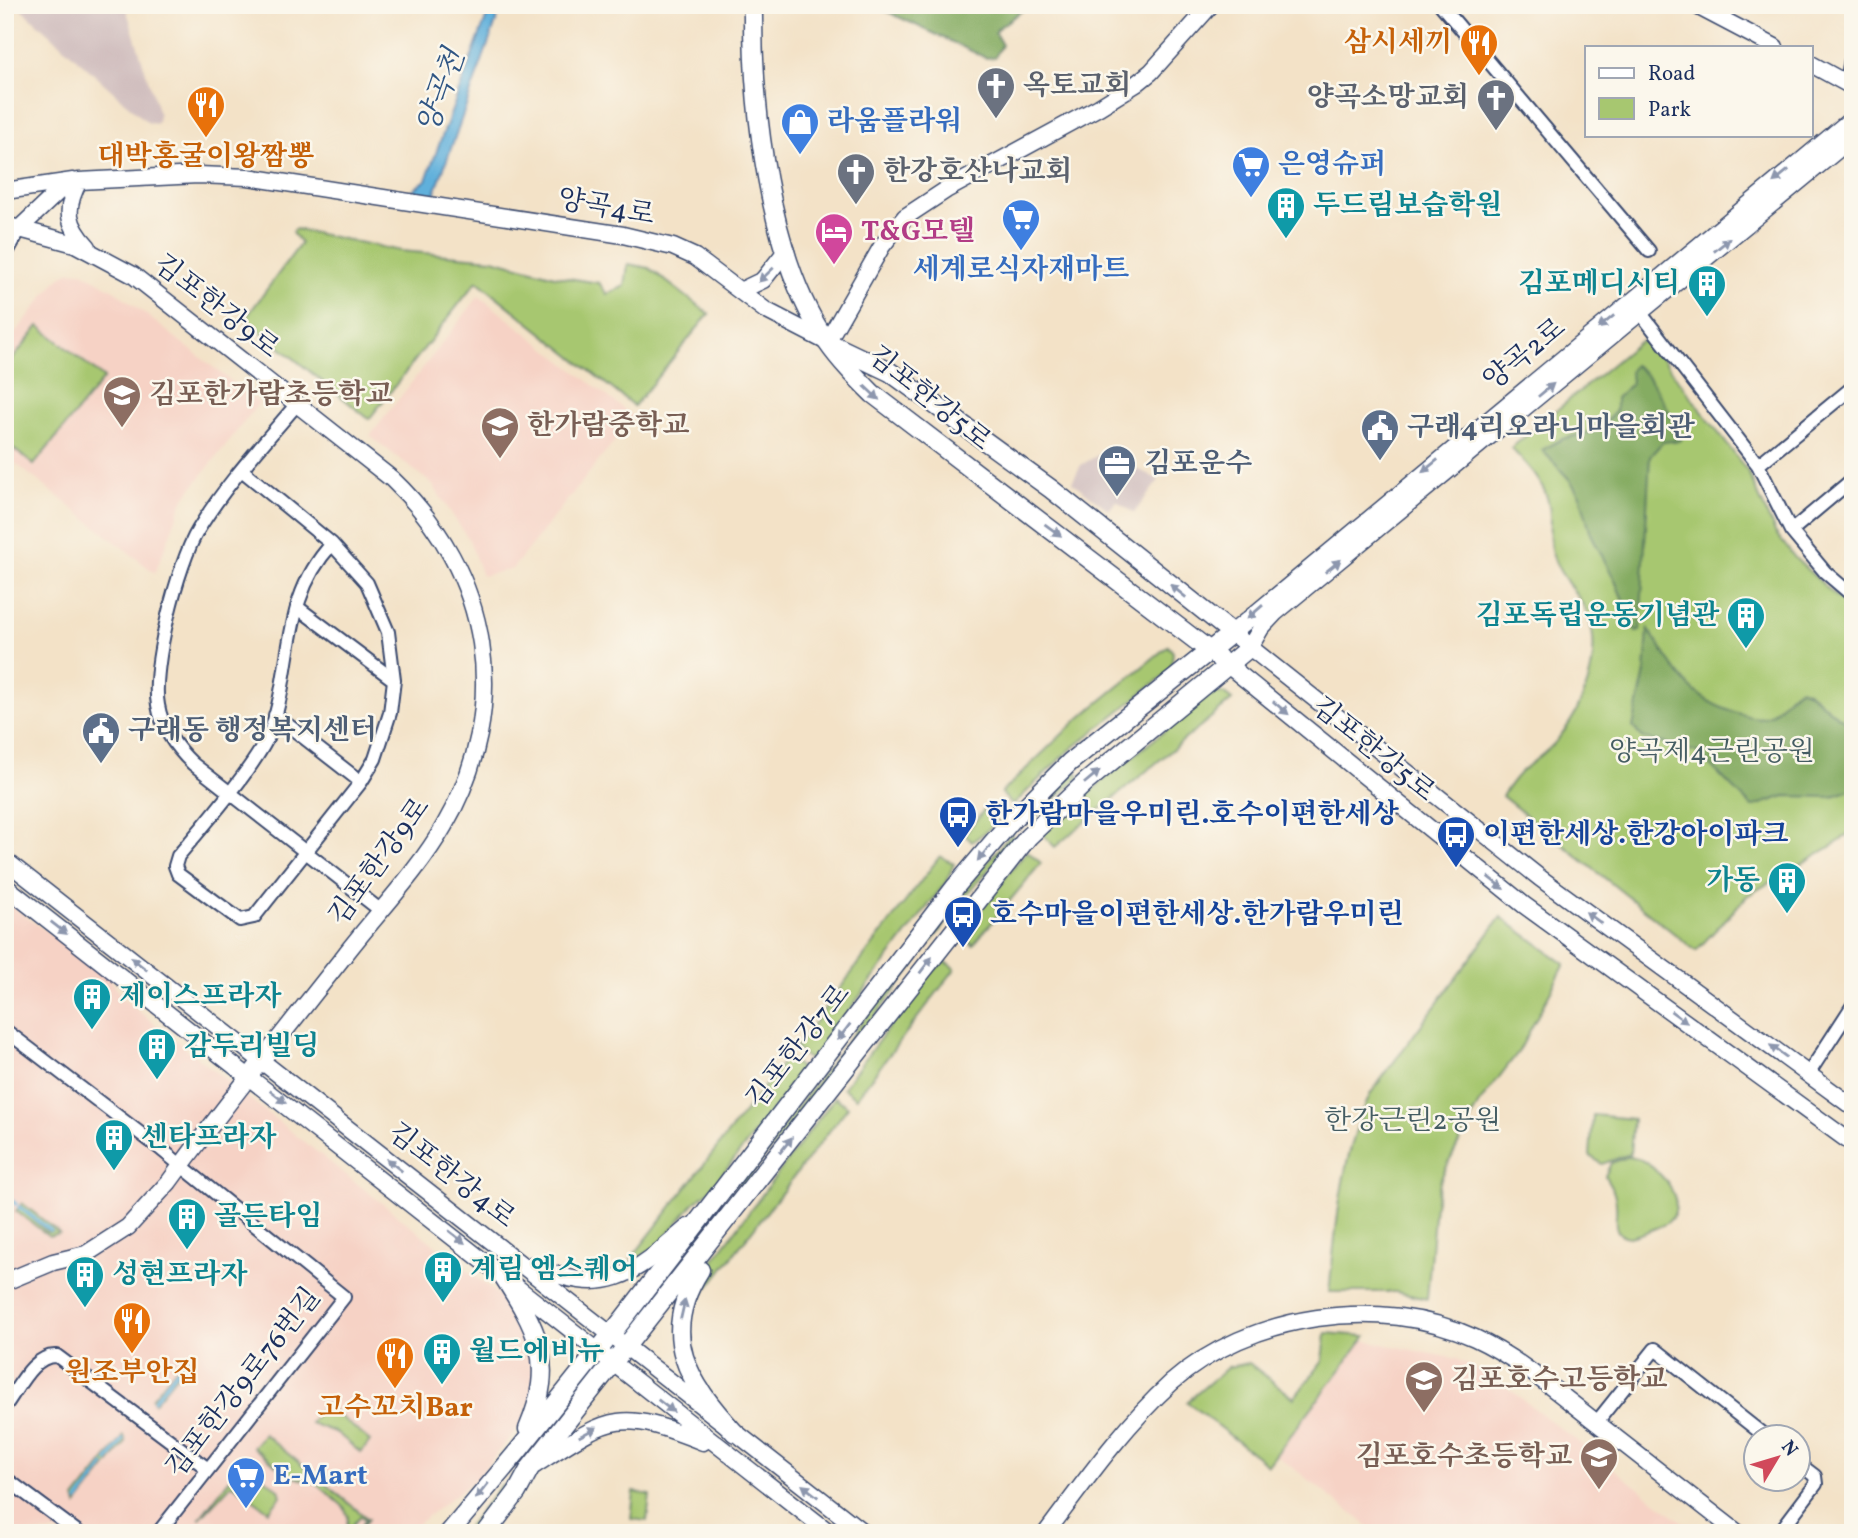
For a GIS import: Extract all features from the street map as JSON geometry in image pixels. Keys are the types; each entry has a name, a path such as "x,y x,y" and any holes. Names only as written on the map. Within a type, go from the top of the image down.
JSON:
{"main road":[{"path":"753,5 753,59 760,128 786,251 795,282 827,342"},
{"name":"김포한강5로","path":"827,342 873,394 1228,665"},
{"name":"김포한강5로","path":"827,342 890,372 1051,489 1232,633"},
{"path":"1177,624 1188,653 1179,675"},
{"name":"김포한강7로","path":"449,1533 610,1335 956,886 1011,821 1070,762 1232,633"},
{"name":"김포한강7로","path":"486,1533 517,1492 530,1468 1028,837 1086,782 1250,647"},
{"path":"735,1433 696,1387 689,1374 679,1336 688,1288 744,1198"},
{"path":"500,1271 535,1327 542,1355 543,1382 538,1407 518,1451"}],"street":[{"path":"827,342 882,246 905,217 946,190 1099,107 1136,83 1151,72 1211,5"},
{"path":"1441,5 1649,251"},
{"path":"1695,5 1773,46"},
{"path":"1812,65 1850,85 1853,47"},
{"name":"양곡2로","path":"1250,647 1261,628 1275,613 1853,118"},
{"name":"양곡2로","path":"1232,633 1636,306 1853,137"},
{"name":"양곡4로","path":"13,226 59,191 79,181 198,175 248,177 623,235 673,247 695,257 765,310 827,342"},
{"path":"5,191 79,181"},
{"path":"79,181 68,203 68,215 71,225 92,252"},
{"path":"5,256 13,226"},
{"name":"김포한강9로","path":"5,1282 53,1262 86,1254 115,1237 139,1216 181,1166 432,846 472,766 480,738 485,701 480,634 462,573 425,513 392,479 151,289 92,252 13,226"},
{"path":"740,290 763,280 786,251"},
{"path":"1636,306 1758,465 1791,531 1825,572 1853,596"},
{"path":"1758,465 1853,387"},
{"path":"297,404 211,510 185,556 173,598 156,690 161,718 179,751 380,910"},
{"path":"243,471 332,544 352,564 378,605 393,653 394,681 384,737 360,782 254,917 248,920 232,916 178,874 175,866 178,856 262,748 275,715 297,607 308,573 332,544"},
{"path":"1791,531 1853,479"},
{"path":"297,607 394,681"},
{"name":"김포한강5로","path":"1232,633 1540,878 1853,1107"},
{"name":"김포한강5로","path":"1228,665 1524,905 1853,1144"},
{"path":"275,715 360,782"},
{"name":"김포한강4로","path":"5,860 864,1533"},
{"name":"김포한강4로","path":"5,886 500,1271 597,1351 830,1533"},
{"path":"1809,1073 1853,1005"},
{"path":"5,1030 181,1166"},
{"name":"김포한강9로76번길","path":"158,1533 344,1297 181,1166"},
{"path":"506,1253 552,1275 584,1280 609,1280 644,1265 706,1212"},
{"path":"1046,1533 1136,1418 1193,1366 1249,1335 1297,1322 1357,1316 1418,1321 1448,1328 1476,1339 1512,1359 1738,1533"},
{"path":"1596,1423 1655,1349 1746,1422"},
{"path":"5,1406 39,1360 48,1355 57,1356 208,1469"},
{"path":"530,1468 585,1432 612,1422 649,1422 722,1449"},
{"path":"1812,1474 1816,1484 1812,1489"},
{"path":"5,1478 79,1533"},
{"path":"1779,1533 1810,1492"}],"shaded area":[{"path":"17,5 125,5 159,114 158,121 155,124 147,122"},
{"name":"김포한가람초등학교","path":"81,271 117,292 259,403 184,498 155,573 5,455 5,346 58,279 68,272"},
{"name":"한가람중학교","path":"479,296 634,417 512,569 482,576 469,540 432,484 370,436"},
{"path":"1098,455 1118,459 1159,480 1134,513 1116,501 1109,510 1072,482 1081,465"},
{"path":"5,901 109,977 122,998 520,1312 526,1321 539,1383 521,1424 477,1478 419,1523 411,1533 5,1533"},
{"name":"김포호수고등학교","path":"1363,1340 1457,1359 1496,1379 1697,1533 1377,1533 1275,1454"}],"green space":[{"path":"873,5 1030,5 998,28 995,33 1002,45 995,57 986,58"},
{"path":"295,229 401,251 493,259 555,276 599,283 607,294 625,286 628,264 649,268 709,314 634,406 477,281 369,419 245,319 301,243 292,233"},
{"path":"39,326 104,378 34,465 5,442 5,368"},
{"name":"양곡제4근린공원","path":"1640,341 1652,345 1748,472 1775,532 1796,559 1853,612 1853,829 1840,841 1747,896 1696,951 1502,796 1519,774 1550,748 1576,713 1588,682 1593,649 1589,618 1552,553 1547,496 1538,479 1511,448"},
{"path":"1634,365 1648,377 1682,434 1681,440 1663,442 1650,456 1640,631 1636,632 1616,583 1591,534 1580,495 1542,450 1562,439 1597,430 1616,411 1616,398 1631,384 1630,371"},
{"path":"1648,629 1676,671 1696,693 1723,709 1751,717 1764,717 1800,688 1839,717 1853,721 1853,789 1831,797 1785,796 1752,807 1697,752 1642,738 1633,727 1645,672"},
{"path":"1168,646 1173,652 1171,670 1064,755 1013,805 1001,793 1075,722"},
{"path":"1212,693 1223,693 1232,700 1055,847 1042,834 1106,778"},
{"path":"1075,772 1079,773 1079,777 1029,824 1025,824 1024,820"},
{"path":"985,809 998,822 972,842 964,834"},
{"path":"1011,834 1015,840 969,892 847,1054 709,1228 706,1227 952,904"},
{"path":"1027,851 1041,863 973,945 964,936 982,906"},
{"path":"940,856 954,864 946,882 811,1061 795,1048"},
{"name":"한강근린2공원","path":"1501,917 1565,964 1519,1051 1478,1105 1441,1178 1435,1204 1427,1299 1396,1292 1329,1292 1346,1166 1352,1141 1371,1093"},
{"path":"945,961 955,969 856,1098 843,1088 928,975"},
{"path":"787,1057 804,1071 709,1191 694,1203 661,1243 634,1262 631,1259"},
{"path":"835,1097 848,1107 700,1298 692,1293 702,1275"},
{"path":"1593,1115 1633,1119 1630,1154 1602,1164 1590,1156"},
{"path":"1630,1156 1658,1172 1666,1181 1676,1202 1675,1212 1667,1223 1629,1237 1617,1229 1615,1196 1605,1176 1611,1163"},
{"path":"22,1203 59,1233 49,1236 16,1211 19,1207 48,1232 51,1231 20,1206"},
{"path":"1326,1333 1366,1336 1268,1465 1187,1402 1228,1367 1249,1363 1294,1398 1323,1361"},
{"path":"188,1354 190,1359 154,1403 152,1398"},
{"path":"325,1404 370,1441 361,1453 337,1433 310,1423"},
{"path":"264,1434 368,1519 357,1533 365,1519 360,1516 346,1533 348,1517 344,1507 317,1484 289,1475 253,1447"},
{"path":"124,1436 126,1442 77,1505 75,1499"},
{"path":"243,1462 279,1489 281,1496 269,1511 232,1484 199,1519"},
{"path":"501,1485 506,1485 507,1489 472,1533 463,1533"},
{"path":"634,1492 650,1495 647,1521 631,1519"}],"water":[{"path":"491,5 502,5 434,196 410,192 426,180"}],"waterway":[{"path":"5,1196 16,1204"},
{"path":"19,1207 50,1230"},
{"path":"154,1400 188,1356"},
{"path":"108,1461 123,1440"},
{"path":"78,1501 104,1466"}],"place":[{"name":"삼시세끼","path":"1479,77"},
{"name":"옥토교회","path":"996,120"},
{"name":"양곡소망교회","path":"1496,132"},
{"name":"대박홍굴이왕짬뽕","path":"206,139"},
{"name":"라움플라워","path":"800,156"},
{"name":"은영슈퍼","path":"1251,199"},
{"name":"한강호산나교회","path":"856,206"},
{"name":"두드림보습학원","path":"1286,240"},
{"name":"세계로식자재마트","path":"1021,252"},
{"name":"T&G모텔","path":"834,266"},
{"name":"김포메디시티","path":"1707,318"},
{"name":"김포한가람초등학교","path":"122,429"},
{"name":"한가람중학교","path":"500,460"},
{"name":"구래4리오라니마을회관","path":"1380,462"},
{"name":"김포운수","path":"1117,498"},
{"name":"김포독립운동기념관","path":"1746,650"},
{"name":"구래동 행정복지센터","path":"101,765"},
{"name":"한가람마을우미린.호수이편한세상","path":"958,849"},
{"name":"이편한세상.한강아이파크","path":"1456,869"},
{"name":"가동","path":"1787,915"},
{"name":"호수마을이편한세상.한가람우미린","path":"963,949"},
{"name":"제이스프라자","path":"92,1031"},
{"name":"감두리빌딩","path":"157,1081"},
{"name":"센타프라자","path":"114,1172"},
{"name":"골든타임","path":"187,1251"},
{"name":"계림 엠스퀘어","path":"443,1304"},
{"name":"성현프라자","path":"85,1309"},
{"name":"원조부안집","path":"132,1355"},
{"name":"월드에비뉴","path":"442,1386"},
{"name":"고수꼬치Bar","path":"395,1390"},
{"name":"김포호수고등학교","path":"1424,1414"},
{"name":"김포호수초등학교","path":"1599,1491"},
{"name":"E-Mart","path":"246,1510"}],"water label":[{"name":"양곡천","path":"442,92"}]}
